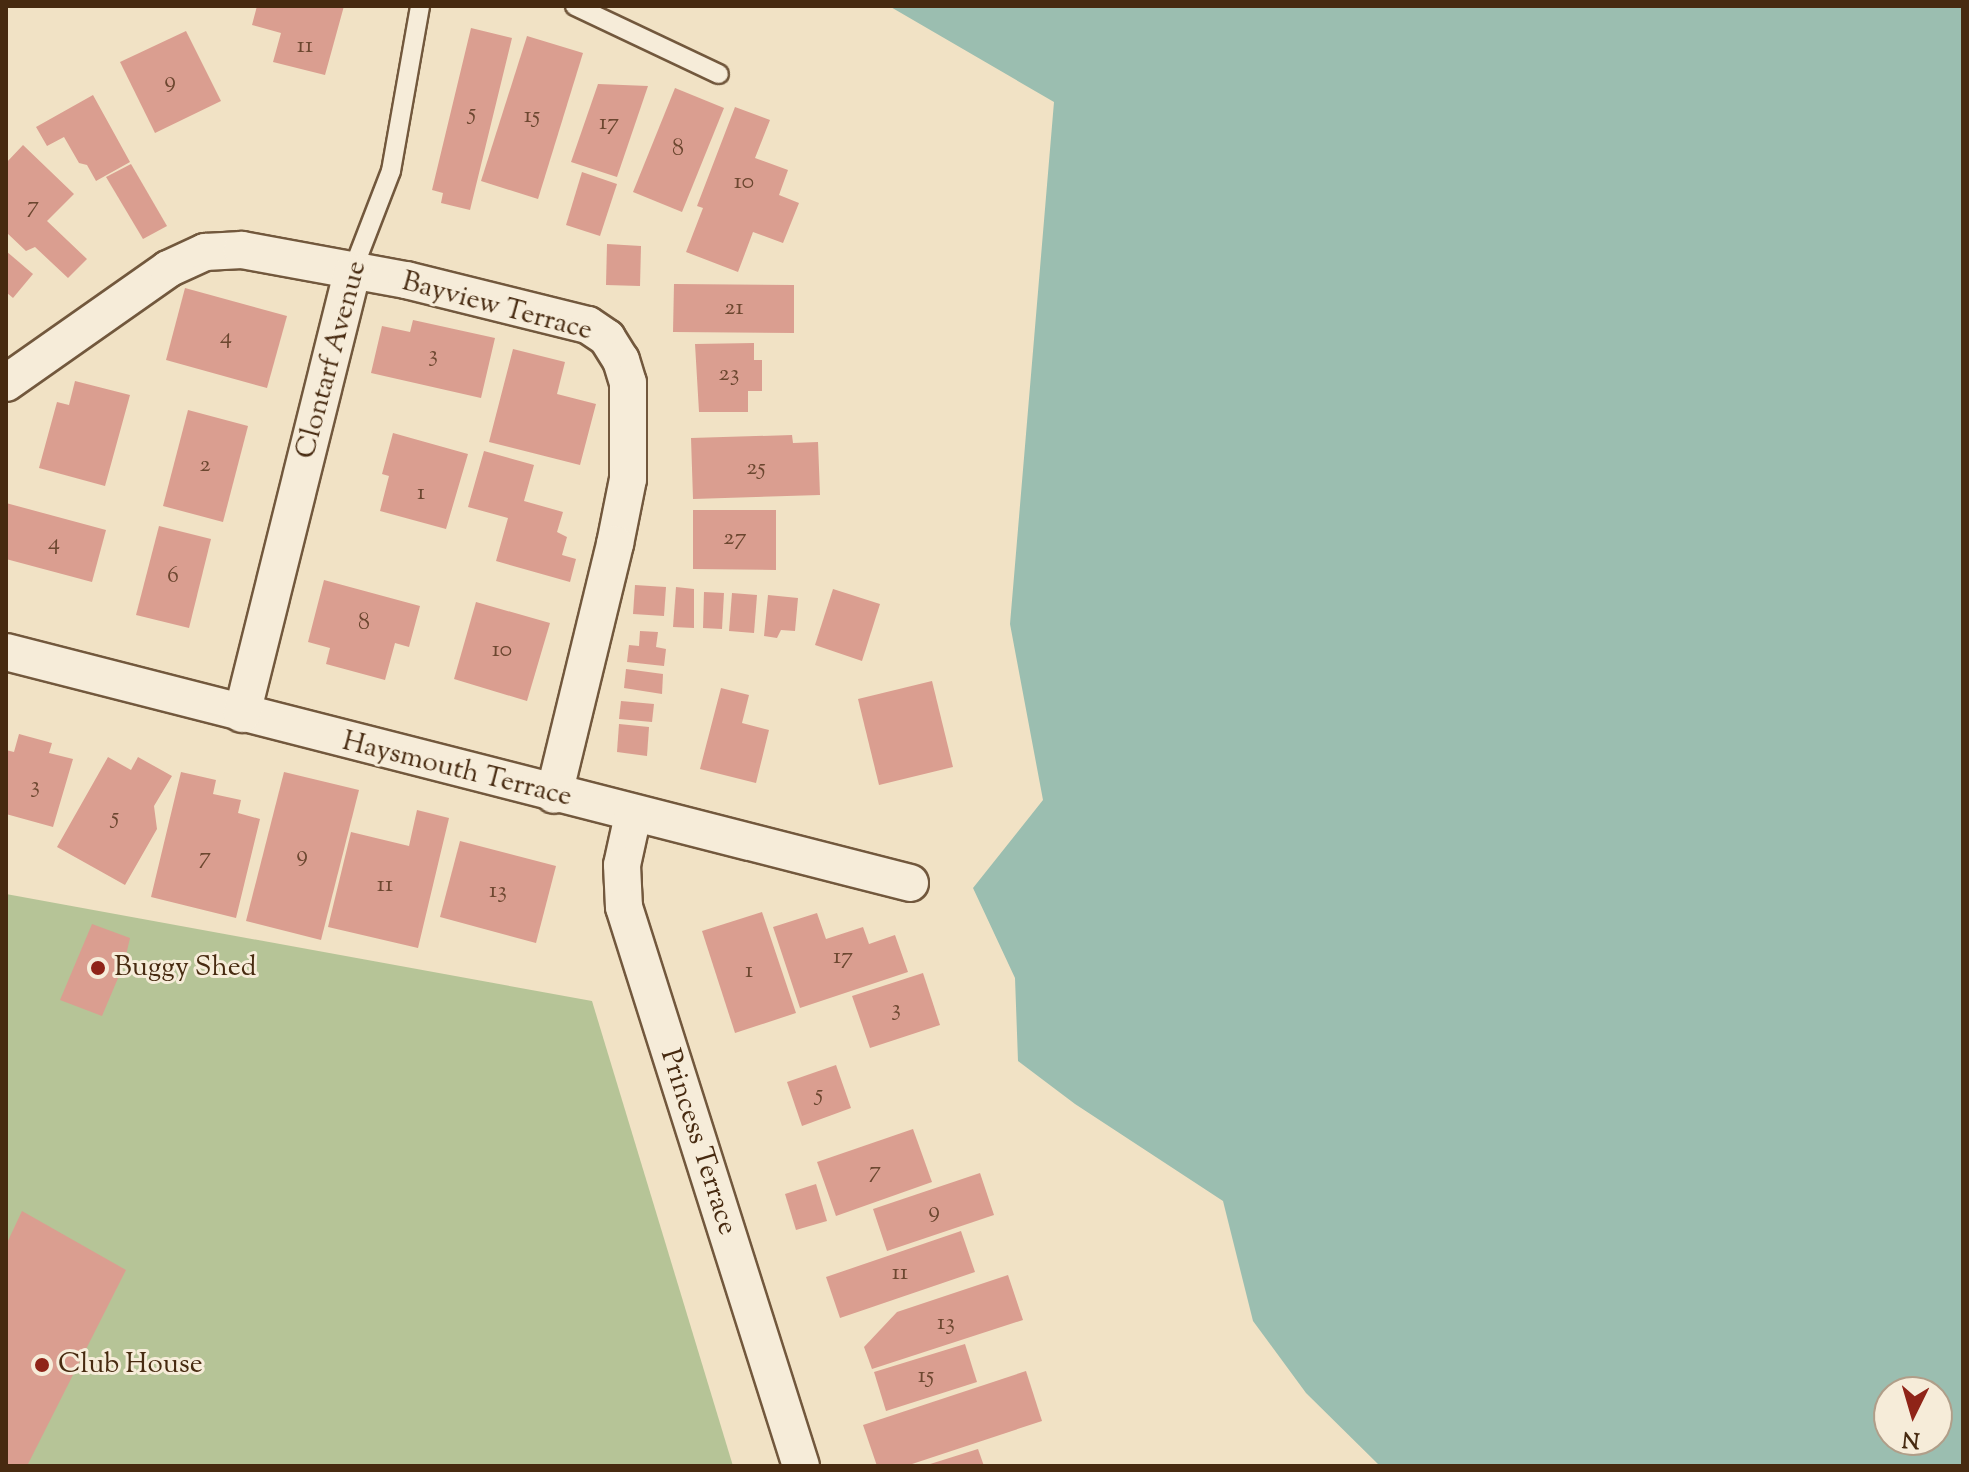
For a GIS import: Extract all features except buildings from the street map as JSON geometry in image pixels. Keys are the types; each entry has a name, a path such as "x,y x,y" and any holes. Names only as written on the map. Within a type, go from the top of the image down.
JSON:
{"street":[{"name":"Bayview Terrace","path":"6,383 168,269 205,252 242,250 406,280 588,325 607,338 621,360 628,383 628,479 609,574 554,795"},
{"name":"Clontarf Avenue","path":"242,714 352,272"},
{"name":"Haysmouth Terrace","path":"6,652 554,795 910,883"},
{"name":"Princess Terrace","path":"633,815 621,869 624,907 801,1466"}],"lane":[{"name":"Clontarf Avenue","path":"352,272 391,171 420,6"},
{"path":"575,6 719,74"}],"shaded area":[{"path":"889,6 1963,6 1963,1466 1380,1466 1306,1393 1253,1321 1223,1201 1075,1104 1018,1061 1015,978 973,888 1043,800 1010,624 1054,102"},
{"path":"6,894 592,1001 733,1466 6,1466"}],"place":[{"name":"Buggy Shed","path":"98,968"},
{"name":"Club House","path":"42,1365"}]}
